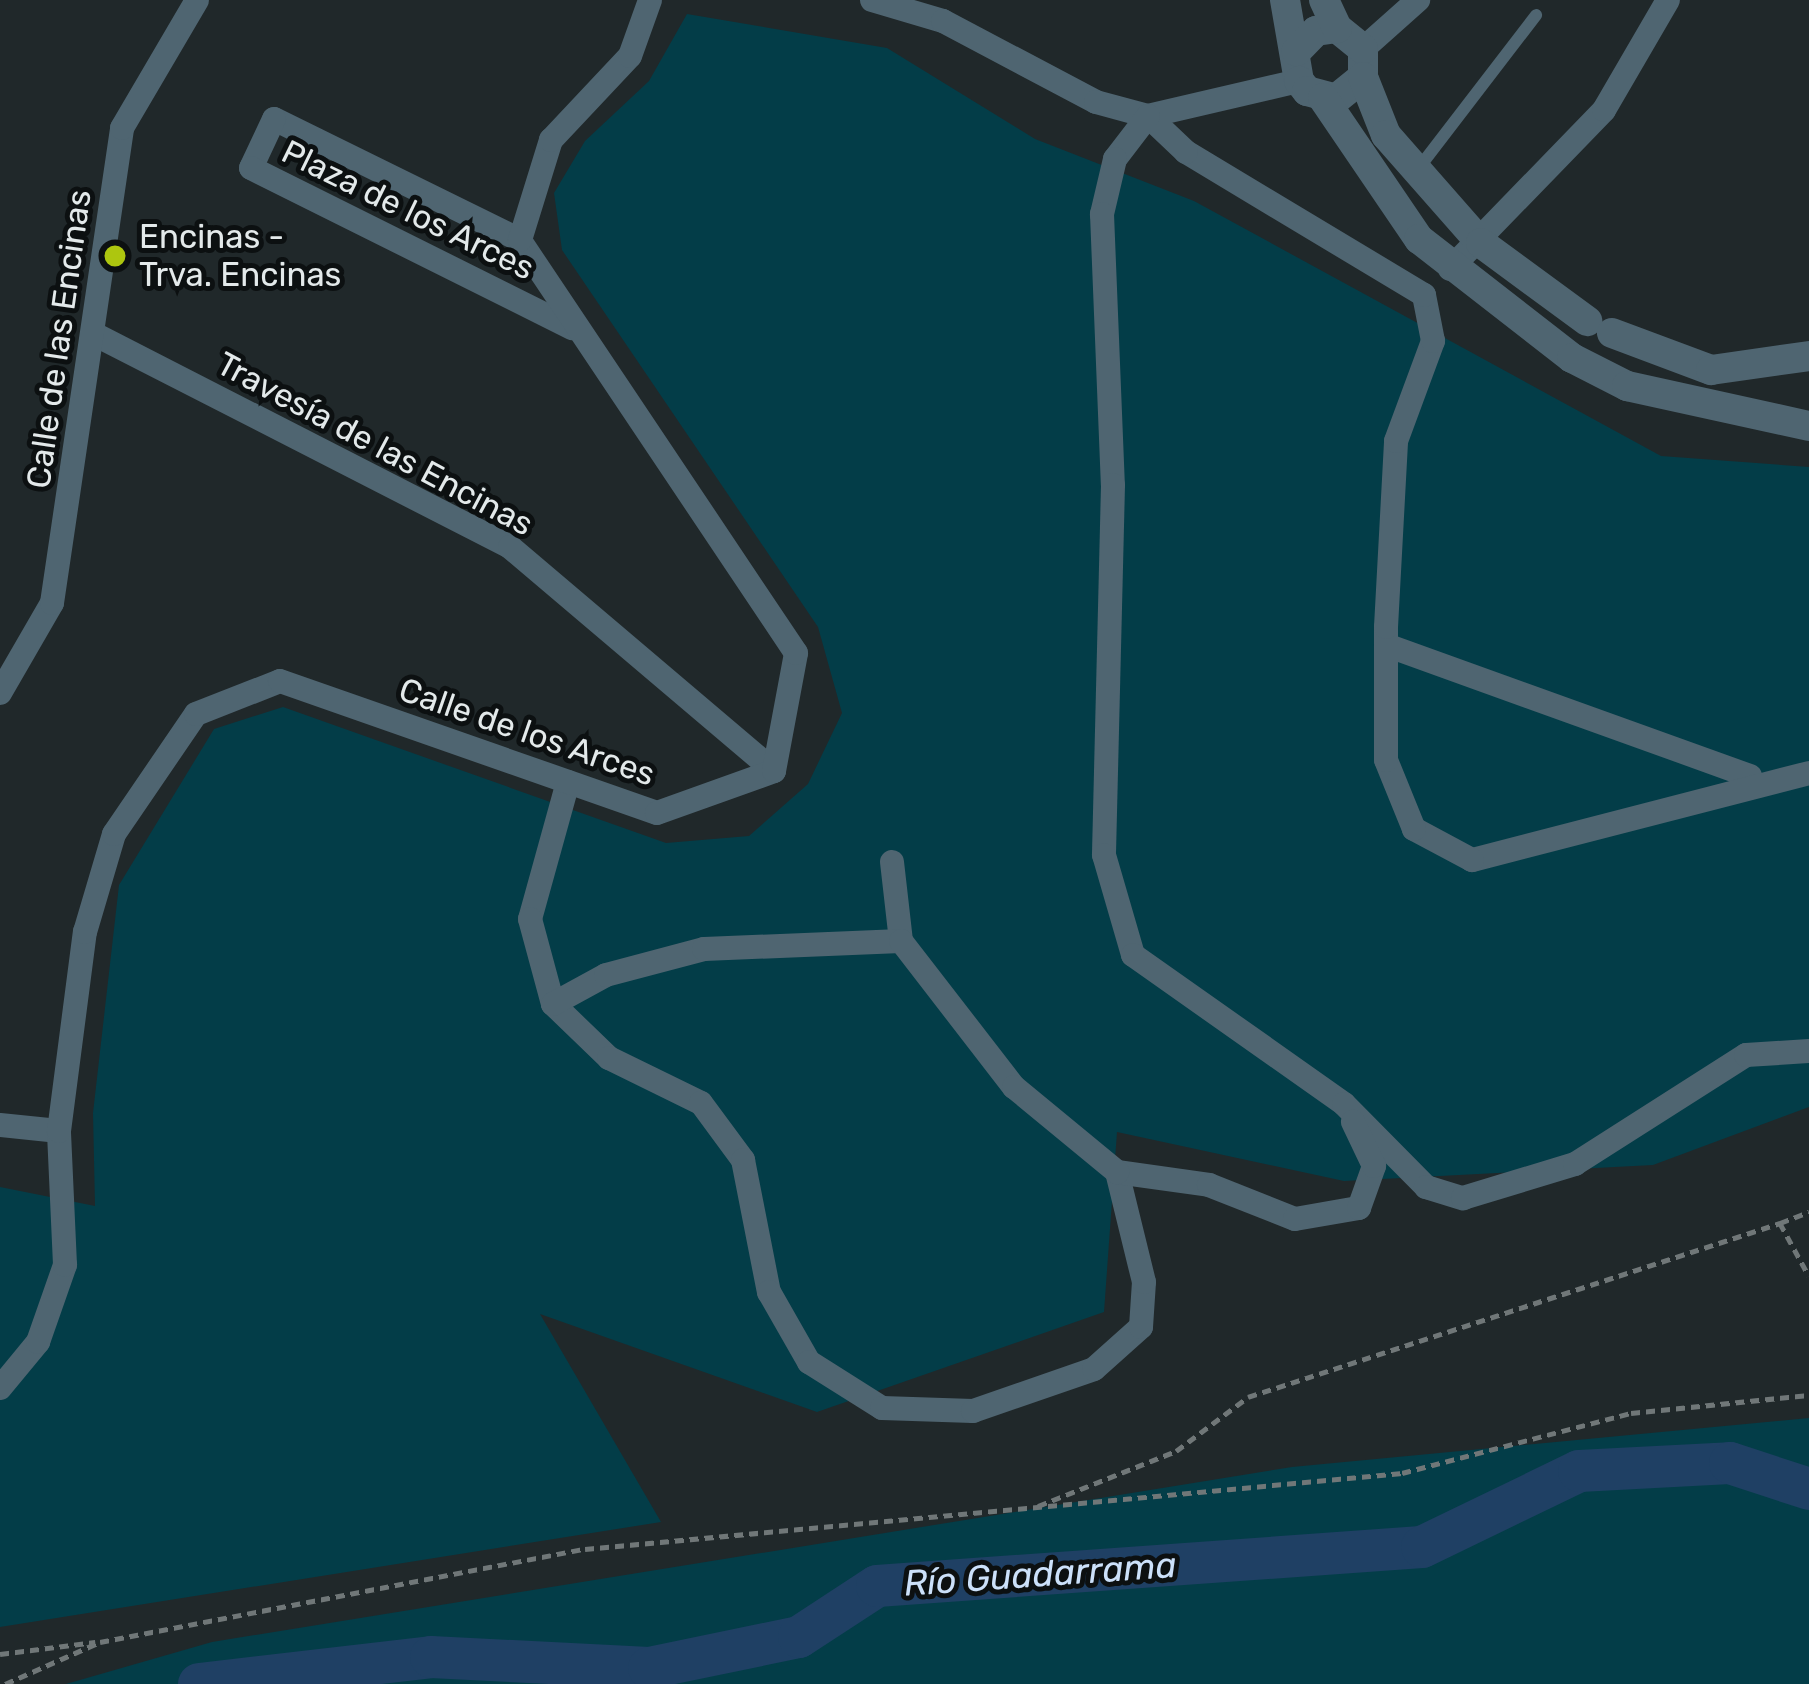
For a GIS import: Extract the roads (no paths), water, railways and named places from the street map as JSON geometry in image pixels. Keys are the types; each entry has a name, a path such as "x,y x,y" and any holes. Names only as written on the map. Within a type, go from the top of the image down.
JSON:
{"street":[{"name":"Calle de las Encinas","path":"0,693 52,603 96,335 122,128 197,0"},
{"path":"650,0 629,56 551,140 520,240 572,328 665,445 796,652 774,771"},
{"path":"872,0 944,20 1096,103 1148,116 1363,63 1418,0"},
{"path":"1285,0 1306,77 1450,269 1627,386 1809,426"},
{"path":"1324,0 1337,28 1363,63 1386,135 1481,243 1599,327 1711,370 1809,356"},
{"path":"1450,269 1481,243 1604,110 1668,0"},
{"path":"1306,77 1316,31 1337,28"},
{"path":"1148,116 1186,152 1424,295 1432,341 1396,441 1386,645 1386,760 1414,829 1472,860 1759,778 1809,773"},
{"path":"1148,116 1114,159 1102,214 1113,484 1104,855 1133,956 1344,1104 1426,1187 1462,1198 1575,1164 1746,1055 1809,1051"},
{"name":"Plaza de los Arces","path":"520,240 274,119 251,168 572,328"},
{"name":"Travesía de las Encinas","path":"96,335 510,547 774,771"},
{"path":"1386,645 1653,749 1759,778"},
{"name":"Calle de los Arces","path":"0,1388 50,1319 69,1224 58,1131 68,1002 114,835 196,714 280,681 657,813 774,771"},
{"path":"568,782 530,919 553,1004 609,1058 701,1103 743,1160 770,1292 809,1362 882,1408 973,1411 1094,1369 1141,1327 1144,1282 1117,1172"},
{"path":"892,862 901,941 1014,1087 1117,1172 1209,1185 1295,1219 1359,1208 1374,1166 1344,1104"},
{"path":"553,1004 606,975 704,949 901,941"},
{"path":"0,1126 58,1131"}],"lane":[{"path":"1417,170 1536,15"}],"waterway":[{"name":"Río Guadarrama","path":"199,1684 431,1657 649,1668 799,1637 877,1586 1422,1547 1579,1471 1730,1463 1809,1489"}],"place":[{"name":"Encinas - Trva. Encinas","path":"115,256"}]}
